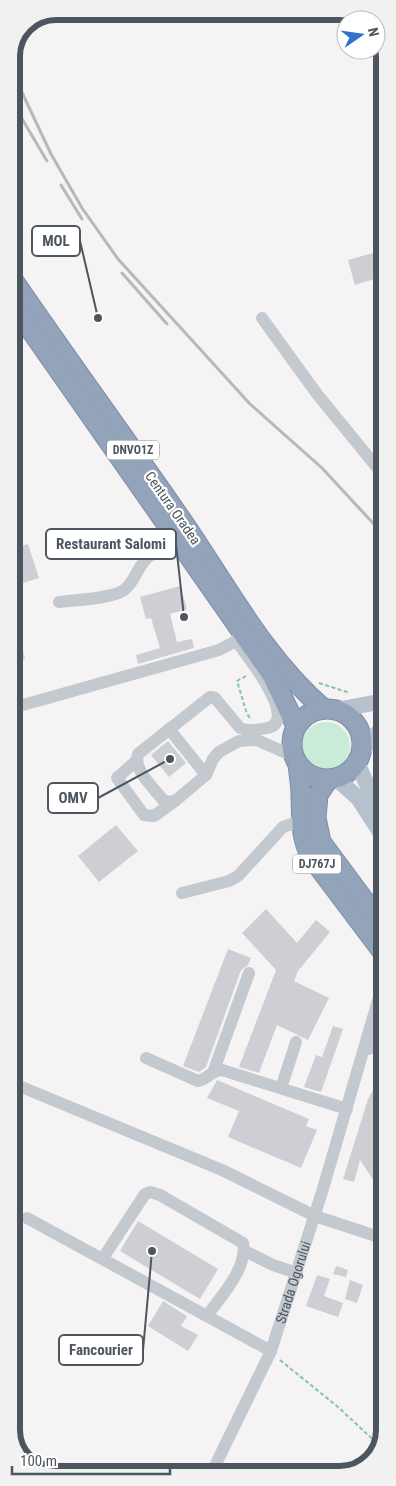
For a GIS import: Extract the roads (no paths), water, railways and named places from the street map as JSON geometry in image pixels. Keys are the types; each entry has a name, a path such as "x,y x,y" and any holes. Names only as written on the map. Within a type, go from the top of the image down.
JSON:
{"highway":[{"name":"Centura Oradea","path":"20,291 182,519 271,651 297,685 330,710"},
{"name":"Centura Oradea","path":"20,315 183,550 235,639 278,684 296,727"},
{"path":"296,727 308,715 330,710"},
{"name":"DNVO1Z","path":"330,710 353,721 359,730 360,756"},
{"name":"DNVO1Z","path":"295,760 292,746 296,727"},
{"path":"295,760 304,771 320,779 332,779 352,770 360,756"},
{"name":"DJ767J","path":"295,760 301,795 300,821 304,843 311,857 376,937"},
{"name":"DJ767J","path":"332,779 318,795 316,818 321,842 376,916"}],"main road":[{"path":"330,710 376,702"},
{"path":"360,756 376,736"},
{"name":"DNVO1Z","path":"360,756 376,805"},
{"path":"332,779 358,798 376,826"}],"street":[{"path":"262,318 317,394 376,466"},
{"path":"59,602 112,594 124,590 132,581 144,558 153,552 183,550"},
{"path":"20,706 235,639 270,690 278,708 278,717 270,728"},
{"path":"295,760 257,740 239,741 219,752 206,775 154,816 144,815 118,778 136,761 138,754 210,697 215,698 240,728 246,730 296,727"},
{"path":"169,729 206,775"},
{"path":"136,761 163,800 168,802 175,801"},
{"path":"182,893 228,881 238,876 283,826 300,821"},
{"name":"Strada Ogorului","path":"365,900 368,914 376,931"},
{"path":"146,1058 198,1081 204,1079 214,1070 249,973"},
{"name":"Strada Ogorului","path":"215,1466 271,1351 315,1216 376,1008"},
{"name":"Strada Ogorului","path":"355,1082 376,1025"},
{"name":"Strada Ogorului","path":"366,1053 376,1037"},
{"path":"281,1088 296,1042"},
{"path":"214,1070 222,1070 347,1110"},
{"path":"20,1086 222,1170 315,1216 376,1236"},
{"path":"103,1258 144,1194 150,1192 160,1195 243,1243 245,1251 239,1269 207,1316"},
{"path":"28,1218 271,1351"},
{"path":"245,1251 273,1265 297,1273"}],"railway":[{"path":"20,88 51,154 82,208 118,259 250,404 322,468 376,526"},
{"path":"20,114 47,161"},
{"path":"61,185 82,219"},
{"path":"122,273 167,324"}],"place":[{"name":"MOL","path":"98,318"},
{"name":"Restaurant Salomi","path":"184,617"},
{"name":"OMV","path":"170,759"},
{"name":"Fancourier","path":"152,1251"}]}
